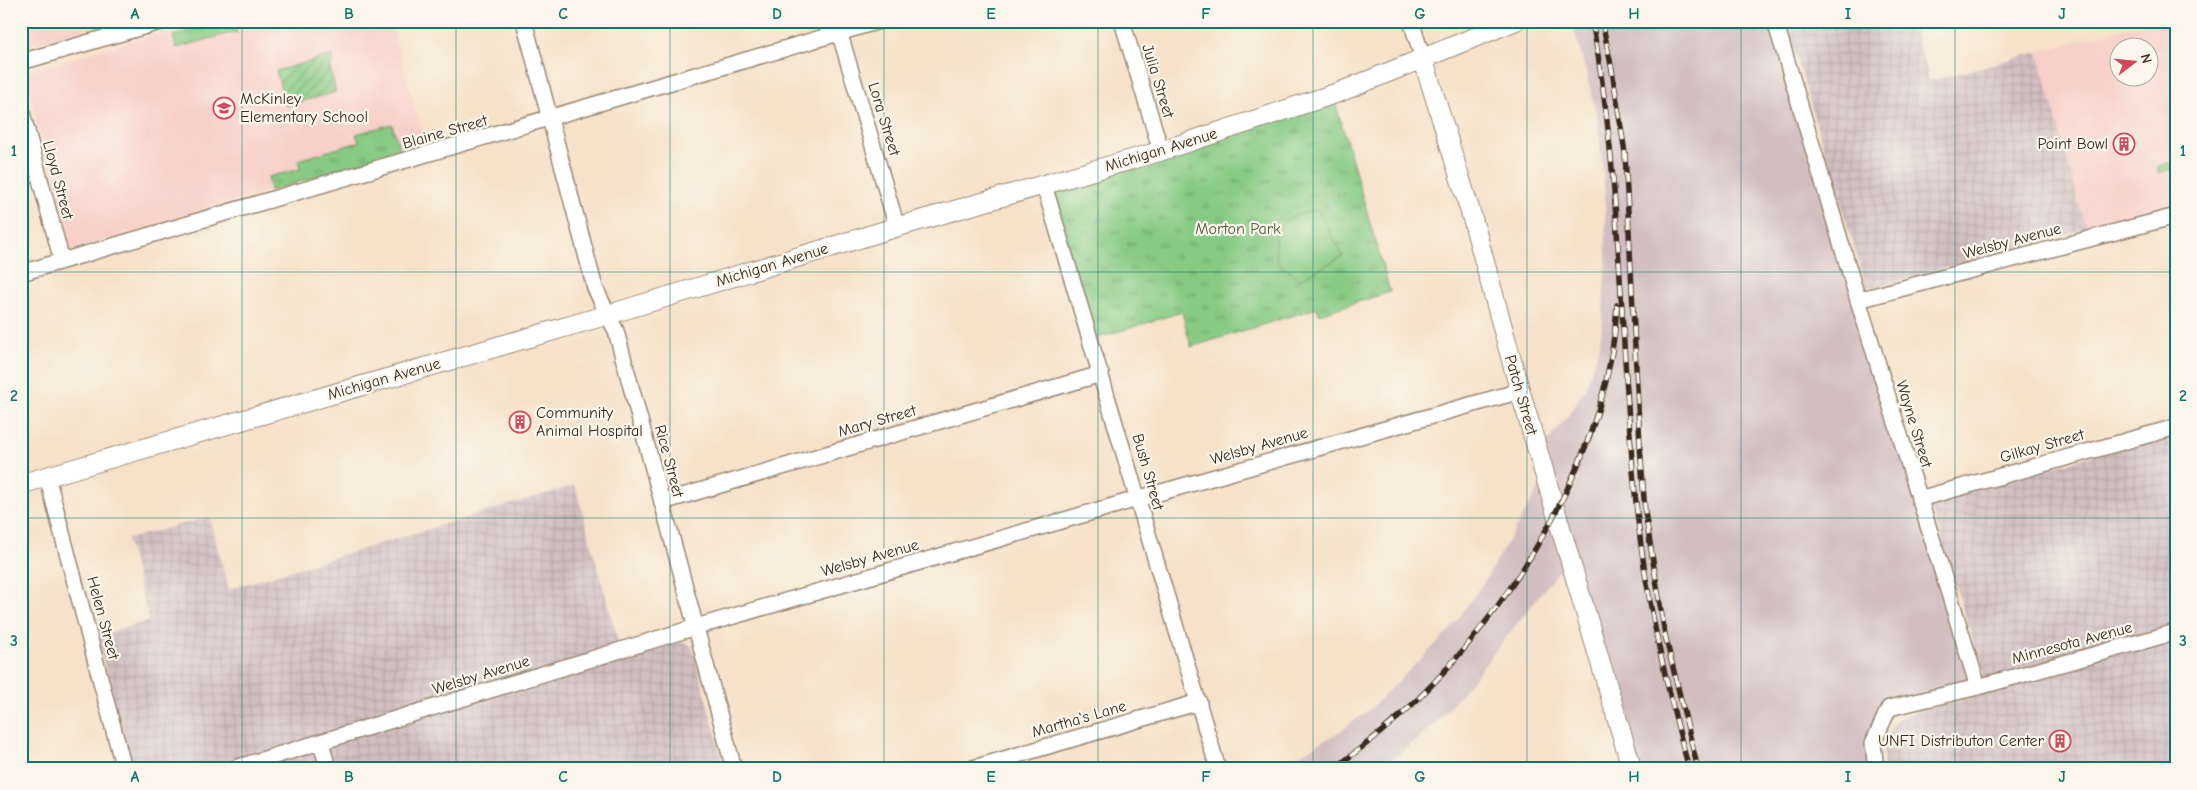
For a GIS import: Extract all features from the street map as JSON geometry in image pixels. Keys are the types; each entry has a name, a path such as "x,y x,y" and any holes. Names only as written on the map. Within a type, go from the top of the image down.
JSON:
{"street":[{"path":"21,62 163,21"},
{"name":"Rice Street","path":"524,21 593,281 616,331 734,769"},
{"name":"Blaine Street","path":"21,274 550,119 838,27 879,21"},
{"name":"Julia Street","path":"1122,21 1161,151"},
{"name":"Patch Street","path":"1411,21 1473,220 1520,391 1632,769"},
{"name":"Michigan Avenue","path":"21,484 607,315 898,227 1161,151 1307,103 1516,21"},
{"name":"Wayne Street","path":"1775,21 1858,300 1978,687"},
{"name":"Lora Street","path":"838,27 898,227"},
{"name":"Lloyd Street","path":"21,109 62,261"},
{"name":"Bush Street","path":"1044,185 1218,769"},
{"name":"Welsby Avenue","path":"1858,300 2176,216"},
{"name":"Mary Street","path":"662,502 1101,374"},
{"name":"Welsby Avenue","path":"232,769 696,627 1137,499 1520,391"},
{"name":"Gilkay Street","path":"1919,499 2176,427"},
{"name":"Helen Street","path":"47,476 124,769"},
{"name":"Minnesota Avenue","path":"1978,687 2176,632"},
{"path":"1876,769 1873,743 1889,708 1978,687"},
{"name":"Martha's Lane","path":"970,769 1199,702"},
{"path":"321,742 328,769"}],"shaded area":[{"path":"21,21 116,21 21,47"},
{"name":"McKinley Elementary School","path":"196,21 390,21 426,144 70,250 24,73"},
{"path":"1572,21 1775,21 1978,687 1889,708 1880,726 1876,769 1632,769 1569,558 1459,697 1431,728 1381,769 1275,769 1339,732 1370,709 1450,630 1484,582 1545,478 1538,453 1568,416 1586,387 1600,345 1603,315 1606,257 1605,192 1597,114"},
{"path":"1785,21 1911,21 1930,81 2038,52 2086,229 1870,289 1866,286"},
{"path":"2151,21 2176,21 2176,204 2086,229 2038,52"},
{"path":"2176,432 2176,769 1884,769 1883,747 1889,730 1896,720 1922,709 1989,693 1932,510 1933,501"},
{"path":"575,485 623,659 680,642 689,644 693,649 725,769 131,769 97,636 149,621 127,539 209,517 229,589"}],"green space":[{"path":"224,21 234,21 237,34 235,32 176,48 173,36"},
{"path":"332,55 334,63 329,65 336,92 286,106 276,71"},
{"name":"Morton Park","path":"1333,94 1390,292 1319,314 1317,308 1191,347 1182,312 1091,340 1044,185"},
{"path":"392,124 400,151 270,191 268,177 300,169 298,160 359,142 356,134"},
{"path":"2176,161 2176,168 2158,173 2158,166"},
{"path":"1317,209 1343,256 1300,279 1278,263 1275,239 1277,231 1287,220"}],"railway":[{"path":"1592,21 1610,143 1631,451 1641,545 1651,609 1672,705 1689,769"},
{"path":"1602,21 1625,153 1645,512 1665,635 1698,769"},
{"path":"1334,769 1387,727 1418,699 1455,659 1490,616 1523,568 1552,518 1577,467 1597,413 1611,359 1617,305"}],"place":[{"name":"McKinley Elementary School","path":"224,108"},
{"name":"Point Bowl","path":"2124,144"},
{"name":"Community Animal Hospital","path":"520,422"},
{"name":"UNFI Distributon Center","path":"2060,741"}]}
